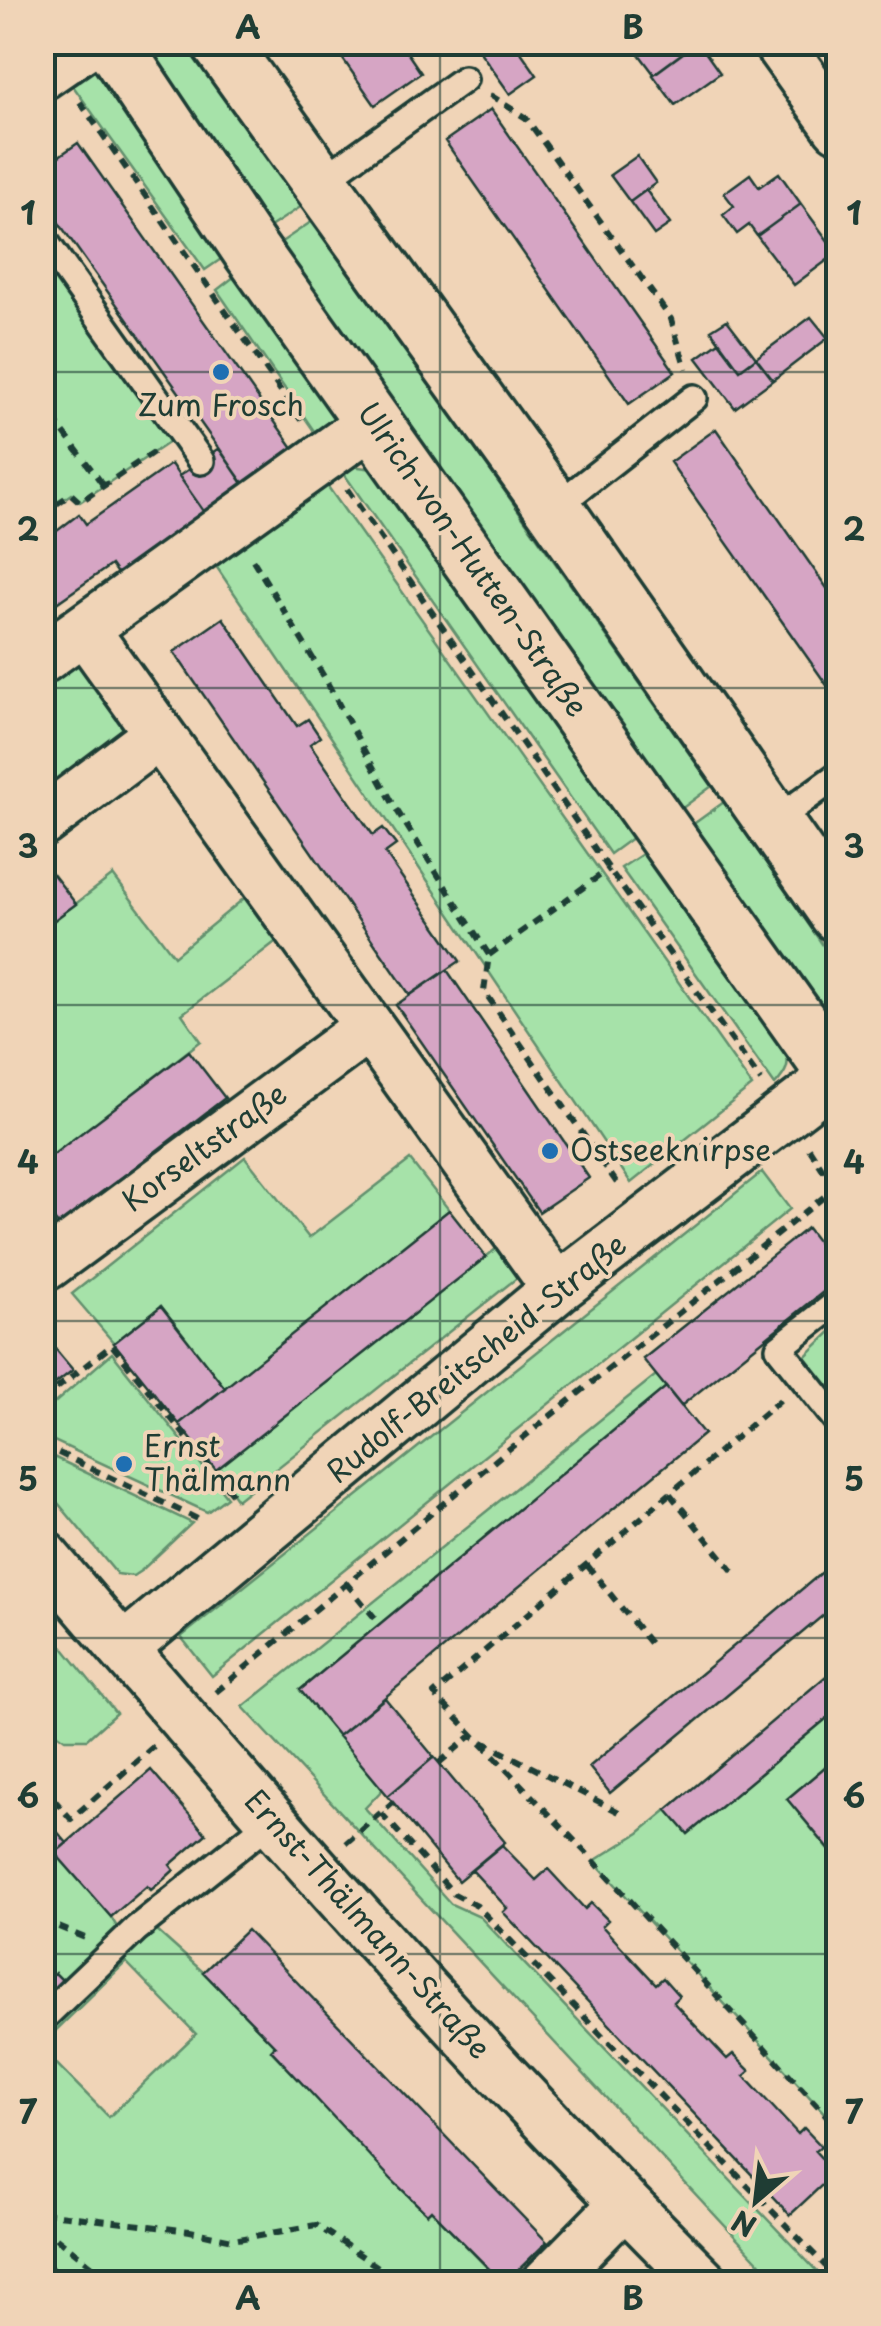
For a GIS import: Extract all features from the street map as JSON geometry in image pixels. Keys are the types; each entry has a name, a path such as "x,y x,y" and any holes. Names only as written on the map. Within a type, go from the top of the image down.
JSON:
{"street":[{"path":"42,75 90,42"},
{"name":"Ulrich-von-Hutten-Straße","path":"111,42 249,248 838,1076"},
{"path":"219,42 554,508 838,914"},
{"path":"777,42 838,127"},
{"path":"42,659 233,507 374,421"},
{"path":"84,629 557,1290"},
{"path":"42,822 159,734"},
{"name":"Korseltstraße","path":"42,1259 47,1265 370,1027"},
{"name":"Rudolf-Breitscheid-Straße","path":"122,1649 557,1290 838,1076"},
{"name":"Ernst-Thälmann-Straße","path":"42,1554 271,1821 624,2204 705,2284"},
{"path":"545,2284 624,2204"}],"lane":[{"path":"320,182 464,79"},
{"path":"42,237 201,461"},
{"path":"554,508 694,398"},
{"path":"774,821 838,775"},
{"path":"834,1305 779,1348 838,1422"},
{"path":"42,2019 136,1929 271,1821"}],"path":[{"path":"464,79 526,118 571,180 671,319 694,398"},
{"path":"42,404 104,486"},
{"path":"42,514 71,494 80,502 181,434"},
{"path":"233,507 247,549 323,675 396,808 488,954 484,990 624,1193 648,1220"},
{"path":"212,1695 836,1190 609,869 488,954"},
{"path":"42,1400 112,1345 237,1500"},
{"path":"804,1380 434,1694 594,1861 838,2128"},
{"path":"42,1445 204,1522"},
{"path":"670,1494 737,1576"},
{"path":"587,1564 653,1647"},
{"path":"346,1584 380,1624"},
{"path":"440,1763 472,1736"},
{"path":"472,1736 623,1814"},
{"path":"42,1786 71,1819 138,1760"},
{"path":"381,1813 454,1894 478,1906 838,2279"},
{"path":"42,2213 234,2240 316,2225 380,2269 395,2284"},
{"path":"42,2226 116,2284"},
{"path":"363,2284 380,2269"}],"green space":[{"path":"132,43 188,43 302,206 261,233"},
{"path":"91,69 102,75 227,255 205,270 68,79"},
{"path":"314,220 712,786 669,818 271,249"},
{"path":"43,259 62,264 181,434 80,502 71,494 43,514"},
{"path":"239,273 339,415 325,447 217,290"},
{"path":"351,466 381,470 636,835 610,854 342,471"},
{"path":"326,484 752,1086 631,1183 216,566"},
{"path":"84,629 159,734 42,818 42,659"},
{"path":"724,802 838,967 838,1030 834,1031 681,833"},
{"path":"647,851 786,1048 786,1068 775,1085 621,868"},
{"path":"113,875 174,956 265,881 296,926 182,1014 201,1041 43,1163 43,929"},
{"path":"245,1157 309,1238 410,1160 449,1210 225,1388 161,1306 114,1343 72,1294"},
{"path":"762,1172 790,1209 212,1676 181,1637"},
{"path":"516,1233 537,1262 237,1500 216,1470"},
{"path":"838,1325 838,1422 794,1367"},
{"path":"112,1353 227,1497 207,1512 43,1436 43,1413"},
{"path":"656,1375 666,1387 300,1690 383,1789 365,1808 451,1904 480,1917 828,2283 778,2283 243,1707"},
{"path":"43,1452 192,1523 142,1570 133,1576 117,1574 43,1485"},
{"path":"43,1623 116,1713 87,1739 65,1739 43,1723"},
{"path":"838,1709 838,1756 787,1799 838,1861 838,2128 594,1861 667,1810 688,1834"},
{"path":"59,1857 111,1917 124,1939 146,1921 203,1972 275,2046 271,2051 428,2213 431,2210 502,2283 65,2283 43,2257 43,2050 109,2117 196,2034 126,1962 43,2043 43,1872"}],"building":[{"path":"331,42 400,42 421,73 375,105"},
{"path":"473,42 514,42 537,75 510,94"},
{"path":"630,42 696,42 696,43 654,74"},
{"path":"698,42 720,73 675,105 653,75"},
{"path":"491,109 675,372 629,404 445,141"},
{"path":"78,143 296,452 246,487 42,199 42,168"},
{"path":"637,156 656,183 630,202 610,175"},
{"path":"779,173 801,204 757,236 749,225 737,234 723,215 734,206 724,193 750,174 759,187"},
{"path":"646,190 670,224 654,235 630,202"},
{"path":"42,199 55,217 42,226"},
{"path":"801,204 837,253 794,285 757,236"},
{"path":"811,317 828,338 773,380 756,358"},
{"path":"727,320 756,358 740,370 711,330"},
{"path":"719,342 740,370 756,358 773,380 735,408 697,358"},
{"path":"716,429 838,604 838,701 670,462"},
{"path":"219,448 244,485 205,513 179,476"},
{"path":"171,464 205,514 118,575 111,565 42,613 42,523 49,519 57,531 79,514 86,524"},
{"path":"223,618 297,726 308,719 320,737 310,744 373,835 383,828 396,845 385,853 460,961 410,995 174,652"},
{"path":"42,860 76,904 42,929"},
{"path":"447,970 589,1178 539,1212 396,1005"},
{"path":"189,1051 225,1098 59,1226 42,1205 42,1163"},
{"path":"449,1210 486,1257 216,1470 179,1424"},
{"path":"807,1228 838,1268 838,1280 681,1406 643,1359"},
{"path":"161,1306 225,1388 179,1424 114,1343"},
{"path":"42,1333 73,1370 42,1394"},
{"path":"666,1387 704,1434 338,1736 300,1690"},
{"path":"838,1559 838,1603 610,1793 589,1767"},
{"path":"838,1666 838,1709 688,1834 667,1810"},
{"path":"385,1698 434,1757 388,1796 338,1736"},
{"path":"838,1756 838,1850 833,1854 787,1799"},
{"path":"434,1757 505,1842 458,1881 388,1796"},
{"path":"151,1770 206,1834 170,1865 174,1870 163,1880 151,1890 147,1886 111,1917 55,1853"},
{"path":"42,1814 67,1843 55,1853 59,1857 42,1872"},
{"path":"502,1845 536,1880 548,1869 585,1909 591,1903 608,1920 602,1926 656,1984 663,1978 679,1996 673,2002 727,2059 733,2054 750,2071 744,2076 798,2134 804,2128 821,2146 815,2151 835,2173 790,2215 503,1912 507,1908 472,1870"},
{"path":"247,1930 547,2242 504,2284 431,2210 427,2214 392,2180 271,2050 275,2046 203,1972"},
{"path":"55,1973 69,1987 42,2011 42,1985"},
{"path":"42,2257 54,2269 65,2284 42,2284"}],"place":[{"name":"Zum Frosch","path":"221,372"},
{"name":"Ostseeknirpse","path":"550,1151"},
{"name":"Ernst Thälmann","path":"124,1464"}]}
